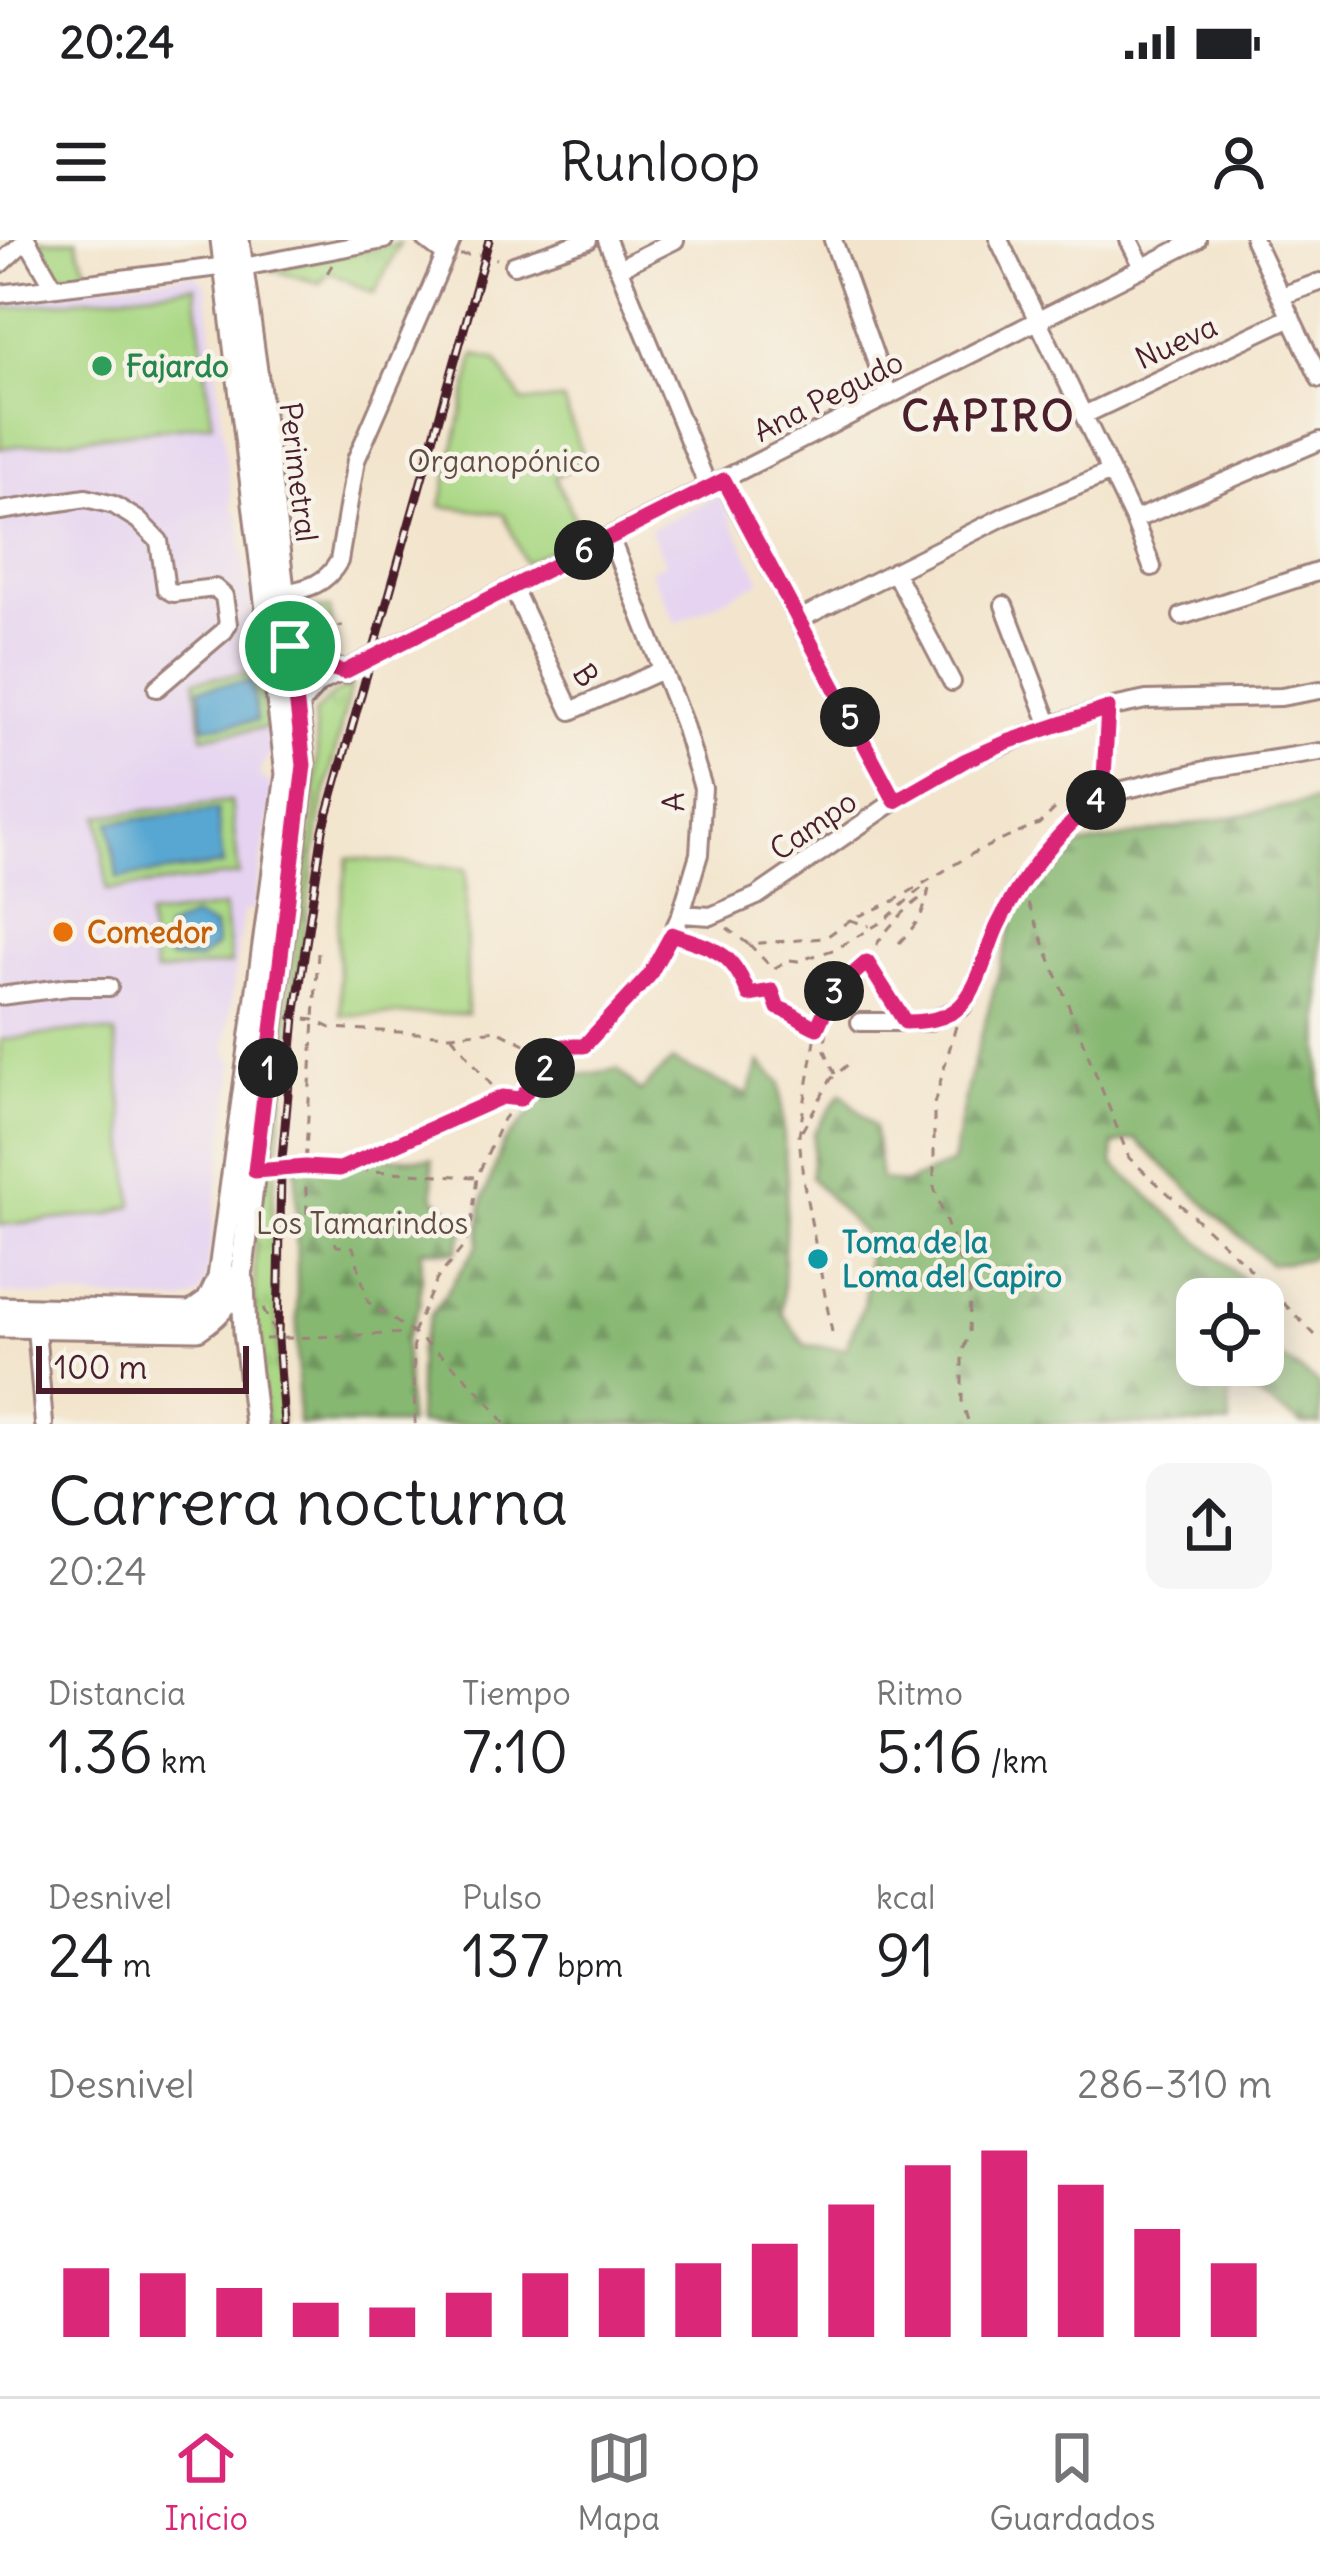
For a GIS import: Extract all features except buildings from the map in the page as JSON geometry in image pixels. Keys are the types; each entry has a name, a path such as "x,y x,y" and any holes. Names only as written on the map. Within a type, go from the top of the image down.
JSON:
{"main road":[{"name":"Perimetral","path":"220,1323 219,1278 287,774 284,592 235,266 222,240"},
{"name":"Perimetral","path":"220,1323 242,1269 304,765 295,681 283,653 235,266 238,240"},
{"path":"283,653 344,672"},
{"path":"285,739 298,707"},
{"path":"0,1308 36,1318 220,1323 249,1366 256,1424"},
{"path":"0,1326 36,1318"}],"street":[{"path":"0,264 27,240 54,287"},
{"path":"0,294 235,266 384,240"},
{"path":"284,592 310,588 332,574 339,561 356,460 449,248 426,240"},
{"path":"514,265 588,240"},
{"path":"608,240 716,483 798,620 895,801"},
{"path":"619,268 675,240"},
{"path":"833,240 889,396"},
{"path":"999,240 1134,520 1152,567"},
{"path":"1129,240 1143,268"},
{"name":"Ana Pegudo","path":"298,707 319,684 1197,240"},
{"path":"1254,240 1320,380"},
{"path":"1281,296 1320,282"},
{"name":"Nueva","path":"1084,416 1291,317"},
{"path":"1134,520 1320,441"},
{"path":"798,620 1005,516 1111,472"},
{"path":"0,511 86,498 114,505 138,520 159,542 166,589 172,593 215,588 224,596 228,624 224,631 157,688"},
{"name":"A","path":"584,1046 649,976 672,934 699,854 703,788 683,722 610,537"},
{"path":"894,571 952,682"},
{"path":"1182,616 1320,572"},
{"name":"B","path":"512,586 571,711 662,670"},
{"path":"1004,604 1050,726"},
{"path":"295,681 319,684"},
{"name":"Campo","path":"681,914 711,916 757,896 895,801 966,760 1050,726 1146,700 1281,697 1320,690"},
{"path":"1103,795 1108,708"},
{"path":"860,1022 928,1022 962,1006 1020,884 1077,816 1103,795 1210,769 1320,752"},
{"path":"0,997 69,987 109,987"},
{"path":"36,1318 44,1424"}],"path":[{"path":"449,248 514,265"},
{"path":"310,631 314,623 343,626"},
{"path":"748,944 824,938 977,850 1039,824 1055,809"},
{"path":"711,916 773,968 836,949 885,920 931,879"},
{"path":"899,943 919,922 931,879"},
{"path":"1020,884 1129,1159 1238,1257 1320,1340"},
{"path":"832,1332 803,1179 800,1135 817,1028 834,991 867,962 875,944 929,892"},
{"path":"850,920 871,927"},
{"path":"672,934 717,951 738,968 749,995 772,991 778,1008 817,1028"},
{"path":"319,953 305,1167 307,1215 320,1215 337,1246 352,1246 368,1302 461,1372 505,1424"},
{"path":"867,962 905,1022"},
{"path":"834,991 824,1048 836,1075"},
{"path":"962,1006 934,1104 934,1187 970,1291 969,1334 962,1353 962,1401 969,1424"},
{"path":"274,1017 314,1020 331,1028 450,1035 497,1030 525,1043 584,1046"},
{"path":"450,1035 502,1097"},
{"path":"415,1424 413,1333 437,1279 464,1246 477,1177 503,1119 563,1046"},
{"path":"800,1135 816,1103 852,1061"},
{"path":"340,1169 502,1097 520,1099"},
{"path":"255,1171 305,1167 477,1177"},
{"path":"220,1323 413,1333"}],"shaded area":[{"path":"195,274 206,285 232,508 238,514 248,589 258,604 276,749 261,765 260,778 268,781 273,792 253,910 243,911 225,1049 234,1064 206,1280 199,1296 183,1302 0,1294 0,298"},
{"path":"719,495 761,581 676,623 650,570 665,562 649,529"}],"green space":[{"path":"40,240 77,240 90,274 56,274"},
{"path":"400,243 374,294 332,273 320,283 268,269"},
{"name":"Fajardo","path":"195,286 212,423 0,448 0,309"},
{"name":"Organopónico","path":"475,355 496,360 523,402 563,400 585,461 555,477 582,534 525,563 504,514 441,506"},
{"path":"330,608 335,646 313,649 307,611"},
{"path":"260,672 267,728 202,736 195,680"},
{"path":"351,685 321,812 287,1054 272,1208 281,1424 266,1424 254,1309 255,1228 315,805 314,714"},
{"path":"1320,800 1320,1247 1309,1259 1270,1264 1135,1139 1113,1145 1113,1164 1242,1278 1176,1278 1176,1386 1228,1386 1230,1424 417,1424 419,1350 431,1315 479,1244 482,1204 503,1144 532,1111 544,1079 555,1092 575,1076 618,1069 640,1092 672,1061 748,1095 760,1062 780,1083 787,1180 782,1313 805,1345 845,1349 865,1302 868,1239 811,1178 814,1133 841,1093 874,1126 881,1179 904,1184 952,1163 968,1083 1017,907 1063,849"},
{"path":"231,801 239,875 107,890 99,816"},
{"path":"348,858 466,869 467,1014 341,1015 337,929"},
{"path":"224,907 231,964 155,973 148,917"},
{"path":"85,1030 115,1034 133,1205 110,1214 0,1225 0,1040"},
{"name":"Los Tamarindos","path":"296,1154 432,1159 434,1198 467,1224 456,1252 422,1249 420,1304 405,1341 408,1424 298,1424"},
{"path":"1284,1360 1320,1387 1320,1424 1302,1424 1241,1386 1284,1386"}],"water":[{"path":"252,681 257,721 204,727 200,688"},
{"path":"217,810 223,865 117,878 110,822"},
{"path":"193,917 214,927 216,946 199,960 169,959 166,929"}],"railway":[{"path":"284,1424 278,1339 281,1170 295,1017 323,830 489,240"}],"place":[{"name":"Fajardo","path":"102,366"},
{"name":"Comedor","path":"63,932"},
{"name":"Toma de la Loma del Capiro","path":"818,1259"}],"district":[{"name":"CAPIRO","path":"989,416"}],"route":[{"path":"724,480 895,801 1007,742 1108,708 1103,795 1077,816 1020,884 962,1006 928,1022 905,1022 867,962 834,991 817,1028 778,1008 772,991 749,995 738,968 717,951 672,934 649,976 584,1046 563,1046 520,1099 502,1097 340,1169 255,1171 304,765 290,646 314,664 344,672 724,480"}]}
